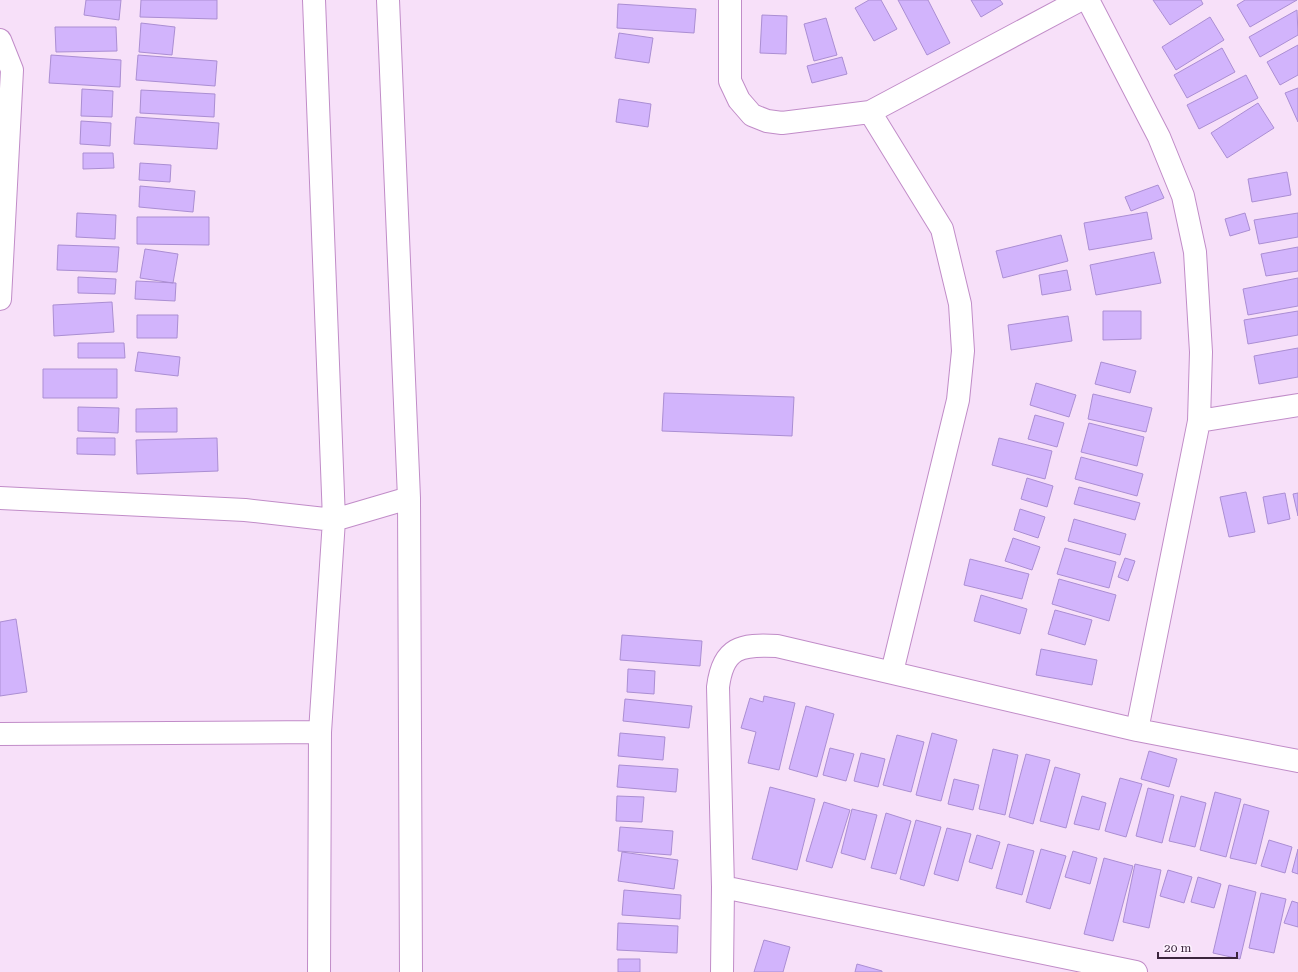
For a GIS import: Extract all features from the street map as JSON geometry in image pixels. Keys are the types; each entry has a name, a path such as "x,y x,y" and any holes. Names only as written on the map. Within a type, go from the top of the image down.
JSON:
{"street":[{"path":"314,0 334,520 320,732 319,972"},
{"path":"388,0 409,498 411,972"},
{"path":"730,0 730,80 739,100 752,115 767,121 782,123 870,112 1080,0"},
{"path":"1088,0 1159,137 1183,196 1195,252 1201,352 1199,421 1137,730"},
{"path":"0,40 12,70 0,299"},
{"path":"870,112 942,229 960,304 963,351 958,400 892,672"},
{"path":"1199,421 1298,405"},
{"path":"0,498 245,510 334,520 409,498"},
{"path":"722,972 723,887 718,687 725,662 736,650 753,645 771,646 892,672 1137,730 1298,761"},
{"path":"0,734 320,732"},
{"path":"723,887 1136,972"}],"building":[{"path":"86,0 121,0 119,20 84,15"},
{"path":"141,0 217,0 217,19 140,17"},
{"path":"869,0 881,0 897,29 874,41 855,8"},
{"path":"898,0 928,0 950,43 927,55"},
{"path":"971,0 1000,0 1003,4 981,17"},
{"path":"1153,0 1201,0 1203,4 1170,25"},
{"path":"1245,0 1297,0 1250,27 1237,5"},
{"path":"618,4 696,9 694,33 617,28"},
{"path":"1297,10 1298,35 1260,57 1249,37"},
{"path":"762,15 787,16 786,54 760,53"},
{"path":"1210,17 1224,40 1176,70 1162,47"},
{"path":"826,18 837,55 814,61 804,24"},
{"path":"141,23 175,27 172,55 139,52"},
{"path":"55,27 116,27 117,51 56,52"},
{"path":"619,33 653,38 649,63 615,58"},
{"path":"1298,45 1298,75 1280,85 1267,62"},
{"path":"1222,48 1235,72 1187,98 1174,75"},
{"path":"51,55 121,60 120,87 49,83"},
{"path":"138,55 217,61 215,86 136,80"},
{"path":"842,57 847,74 812,83 807,66"},
{"path":"1246,75 1258,98 1199,129 1187,105"},
{"path":"1298,88 1298,122 1285,93"},
{"path":"82,89 113,91 112,117 81,116"},
{"path":"141,90 215,94 214,117 140,113"},
{"path":"619,99 651,104 648,127 616,122"},
{"path":"1258,103 1274,128 1227,158 1211,133"},
{"path":"136,117 219,123 217,149 134,144"},
{"path":"81,121 111,123 110,146 80,144"},
{"path":"83,153 113,153 114,168 83,169"},
{"path":"140,163 171,165 170,182 139,180"},
{"path":"1287,172 1291,195 1252,202 1248,179"},
{"path":"1158,185 1164,198 1131,211 1125,197"},
{"path":"140,186 195,191 193,212 139,207"},
{"path":"1147,212 1152,239 1089,250 1084,223"},
{"path":"77,213 116,215 115,239 76,237"},
{"path":"1245,213 1250,230 1230,236 1225,219"},
{"path":"1298,213 1298,237 1259,244 1254,220"},
{"path":"137,217 209,217 209,245 137,244"},
{"path":"1061,235 1068,261 1003,278 996,251"},
{"path":"58,245 119,247 117,272 57,270"},
{"path":"1298,247 1298,271 1266,276 1261,254"},
{"path":"145,249 178,254 173,283 140,278"},
{"path":"1154,252 1161,283 1096,295 1090,265"},
{"path":"1067,270 1071,290 1042,295 1039,275"},
{"path":"78,277 116,279 115,294 78,293"},
{"path":"1298,278 1298,306 1248,315 1243,289"},
{"path":"136,281 176,283 175,301 135,299"},
{"path":"112,302 114,332 54,336 53,305"},
{"path":"1103,311 1141,311 1141,339 1103,340"},
{"path":"1298,311 1298,335 1248,344 1244,320"},
{"path":"137,315 178,315 177,338 137,338"},
{"path":"1068,316 1072,341 1011,350 1008,325"},
{"path":"78,343 124,343 125,358 78,358"},
{"path":"1298,348 1298,377 1259,384 1254,356"},
{"path":"138,352 180,357 178,376 135,371"},
{"path":"1101,362 1136,371 1130,393 1095,384"},
{"path":"43,369 117,369 117,398 43,398"},
{"path":"1036,383 1076,395 1069,417 1030,405"},
{"path":"664,393 794,397 792,436 662,431"},
{"path":"1093,394 1152,408 1146,432 1088,419"},
{"path":"78,407 119,408 118,433 78,431"},
{"path":"177,408 177,432 136,432 136,409"},
{"path":"1035,415 1064,423 1057,447 1028,439"},
{"path":"1089,423 1144,437 1137,466 1081,452"},
{"path":"77,438 115,438 115,455 77,454"},
{"path":"217,438 218,471 137,474 136,440"},
{"path":"999,438 1052,451 1045,479 992,465"},
{"path":"1081,457 1143,474 1137,496 1075,479"},
{"path":"1027,478 1053,486 1047,507 1021,499"},
{"path":"1079,487 1140,503 1135,520 1074,504"},
{"path":"1246,492 1255,532 1229,537 1220,497"},
{"path":"1285,493 1290,519 1268,524 1263,497"},
{"path":"1298,493 1298,516 1293,494"},
{"path":"1020,509 1045,517 1038,538 1014,530"},
{"path":"1074,519 1126,534 1120,555 1068,541"},
{"path":"1013,538 1040,547 1032,570 1005,561"},
{"path":"1065,548 1116,562 1109,588 1057,574"},
{"path":"1125,558 1135,561 1128,581 1118,577"},
{"path":"970,559 1029,574 1022,599 964,585"},
{"path":"1059,579 1116,595 1109,621 1052,604"},
{"path":"981,595 1027,609 1020,634 974,621"},
{"path":"1055,610 1092,620 1085,645 1048,634"},
{"path":"16,619 27,692 0,696 0,622"},
{"path":"622,635 702,641 700,666 620,660"},
{"path":"1041,649 1097,660 1092,685 1036,675"},
{"path":"628,669 655,671 654,694 627,692"},
{"path":"764,696 795,703 779,770 748,763 756,732 741,728 750,698 763,702"},
{"path":"625,699 692,706 689,728 623,721"},
{"path":"806,706 834,714 817,777 789,769"},
{"path":"620,733 665,737 663,760 618,756"},
{"path":"932,733 957,740 941,801 916,795"},
{"path":"897,735 924,742 911,792 883,785"},
{"path":"830,748 854,754 846,781 823,775"},
{"path":"993,749 1018,755 1005,815 979,809"},
{"path":"1149,751 1177,759 1169,787 1141,779"},
{"path":"861,753 885,759 878,787 854,781"},
{"path":"1026,754 1050,760 1033,824 1009,817"},
{"path":"619,765 678,769 676,792 617,787"},
{"path":"1055,767 1080,774 1066,828 1040,821"},
{"path":"1120,778 1142,784 1126,837 1105,831"},
{"path":"954,779 979,785 973,810 948,804"},
{"path":"770,787 815,799 797,870 752,859"},
{"path":"1148,788 1174,795 1162,843 1136,836"},
{"path":"1215,792 1241,799 1226,857 1200,850"},
{"path":"617,796 644,797 642,822 616,821"},
{"path":"1082,796 1106,803 1099,830 1074,824"},
{"path":"1181,796 1206,803 1195,847 1169,841"},
{"path":"824,802 850,810 832,868 806,861"},
{"path":"1244,804 1269,811 1256,864 1230,858"},
{"path":"852,809 877,815 865,860 841,853"},
{"path":"886,813 911,821 896,874 871,868"},
{"path":"916,820 941,827 924,886 900,879"},
{"path":"620,827 673,831 671,855 618,851"},
{"path":"947,828 971,834 958,881 934,874"},
{"path":"977,835 1000,842 992,869 969,862"},
{"path":"1269,840 1292,847 1285,873 1261,866"},
{"path":"1008,844 1034,851 1022,895 996,888"},
{"path":"1041,849 1066,856 1050,909 1026,902"},
{"path":"1298,849 1298,874 1292,872"},
{"path":"1073,851 1097,858 1090,884 1065,877"},
{"path":"622,852 678,860 674,889 618,881"},
{"path":"1104,858 1133,866 1113,941 1084,934"},
{"path":"1135,864 1161,870 1149,928 1123,922"},
{"path":"1168,870 1192,877 1184,903 1160,896"},
{"path":"1198,877 1221,884 1214,908 1191,902"},
{"path":"1229,885 1256,892 1240,959 1213,953"},
{"path":"624,890 681,895 680,919 622,915"},
{"path":"1261,893 1286,899 1274,953 1249,948"},
{"path":"1292,901 1298,903 1298,927 1284,923"},
{"path":"618,923 678,926 677,953 617,950"},
{"path":"764,940 790,947 783,972 754,972"},
{"path":"618,959 640,959 640,972 618,972"},
{"path":"857,964 882,971 882,972 855,972"}]}
